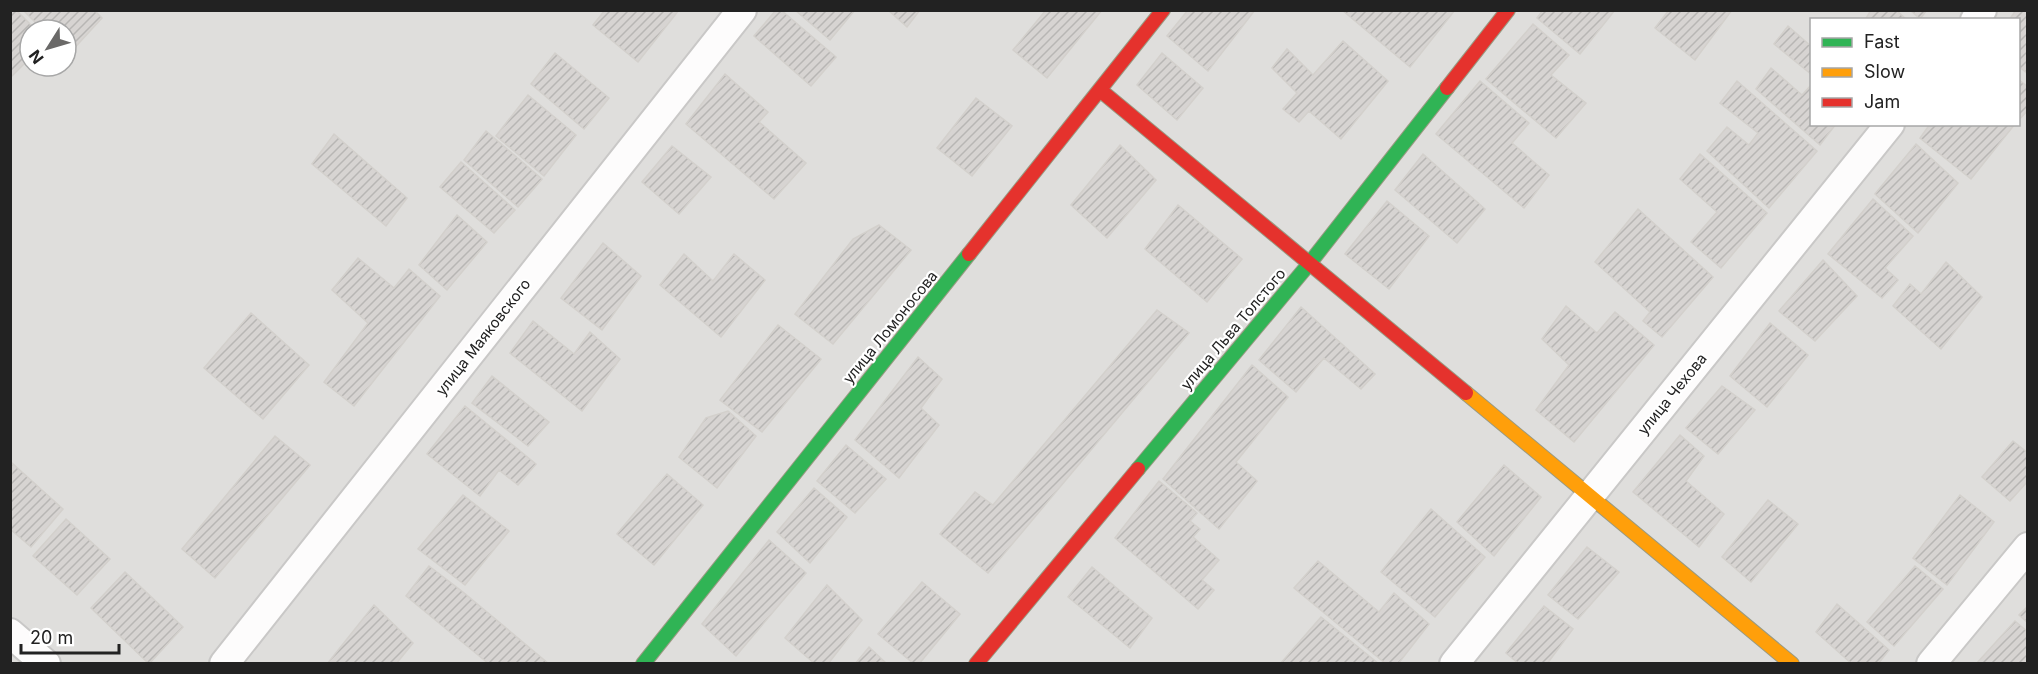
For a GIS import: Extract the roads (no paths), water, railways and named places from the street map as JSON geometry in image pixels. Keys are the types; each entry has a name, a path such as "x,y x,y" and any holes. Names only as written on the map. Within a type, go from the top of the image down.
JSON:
{"street":[{"name":"улица Маяковского","path":"224,663 742,10"},
{"name":"улица Ломоносова","path":"643,663 1163,10"},
{"name":"улица Льва Толстого","path":"976,663 1309,264 1508,10"},
{"path":"1100,90 1792,663"},
{"name":"улица Чехова","path":"1454,663 1888,126"},
{"path":"1931,663 2028,547"},
{"path":"10,633 46,663"}]}
